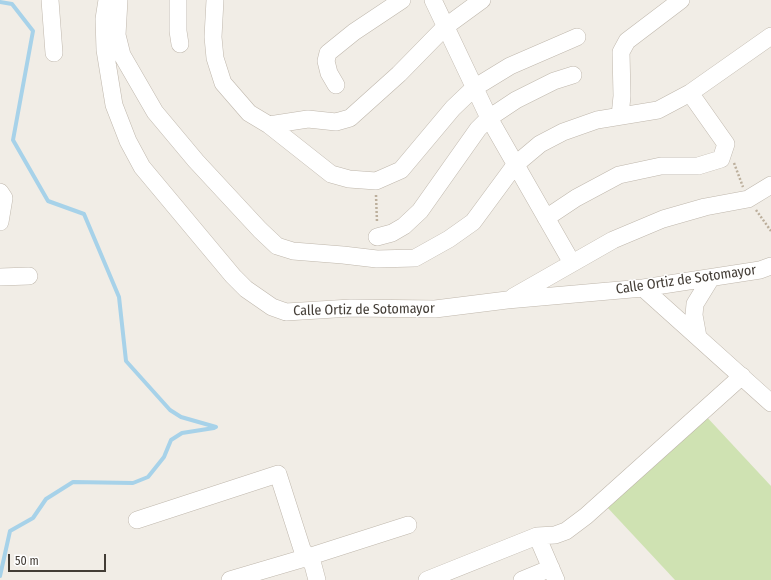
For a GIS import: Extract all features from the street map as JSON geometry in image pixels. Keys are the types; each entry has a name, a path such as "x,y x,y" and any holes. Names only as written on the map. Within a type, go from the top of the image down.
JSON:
{"street":[{"path":"50,0 54,53"},
{"name":"Calle Ortiz de Sotomayor","path":"107,0 104,19 104,50 114,105 128,141 142,167 233,276 246,289 272,307 286,312 351,308 435,309 507,300 643,288 760,270 771,266"},
{"path":"119,0 118,35 122,54 155,112 196,161 277,246 292,251 377,259 415,258 449,239 473,222 515,165 540,144 563,132 597,120 658,110 690,93 771,36"},
{"path":"178,0 178,31 180,44"},
{"path":"215,0 215,58 223,83 250,113 269,125 331,174 349,179 376,181 401,170 453,108 474,88 510,66 577,37"},
{"path":"336,85 329,73 326,61 328,52 354,32 402,0"},
{"path":"433,0 489,118 572,263"},
{"path":"269,125 308,119 336,122 350,118 399,74 445,27 482,0"},
{"path":"620,116 622,96 621,52 627,41 681,0"},
{"path":"377,237 392,233 404,226 420,211 436,192 474,135 489,118 516,100 548,84 573,74"},
{"path":"546,218 576,198 619,175 660,166 698,166 721,159 726,144 690,93"},
{"path":"507,300 613,240 663,219 705,207 748,199 771,185"},
{"path":"0,192 4,198 0,222"},
{"path":"0,277 29,276"},
{"path":"698,337 694,315 696,304 712,278"},
{"path":"643,288 771,403"},
{"path":"428,580 537,536 555,535 566,531 586,516 742,376"},
{"path":"137,520 278,474 302,549 313,566 317,580"},
{"path":"230,580 308,558 408,525"},
{"path":"522,580 554,574 537,536"}],"green space":[{"path":"704,414 771,486 771,580 675,580 606,506"}],"waterway":[{"path":"0,2 12,4 33,31 13,140 48,201 84,214 119,297 126,361 170,410 181,417 216,427"},
{"path":"0,576 10,531 33,518 46,499 73,482 133,483 148,477 164,457 171,440 182,433 214,428"}]}
